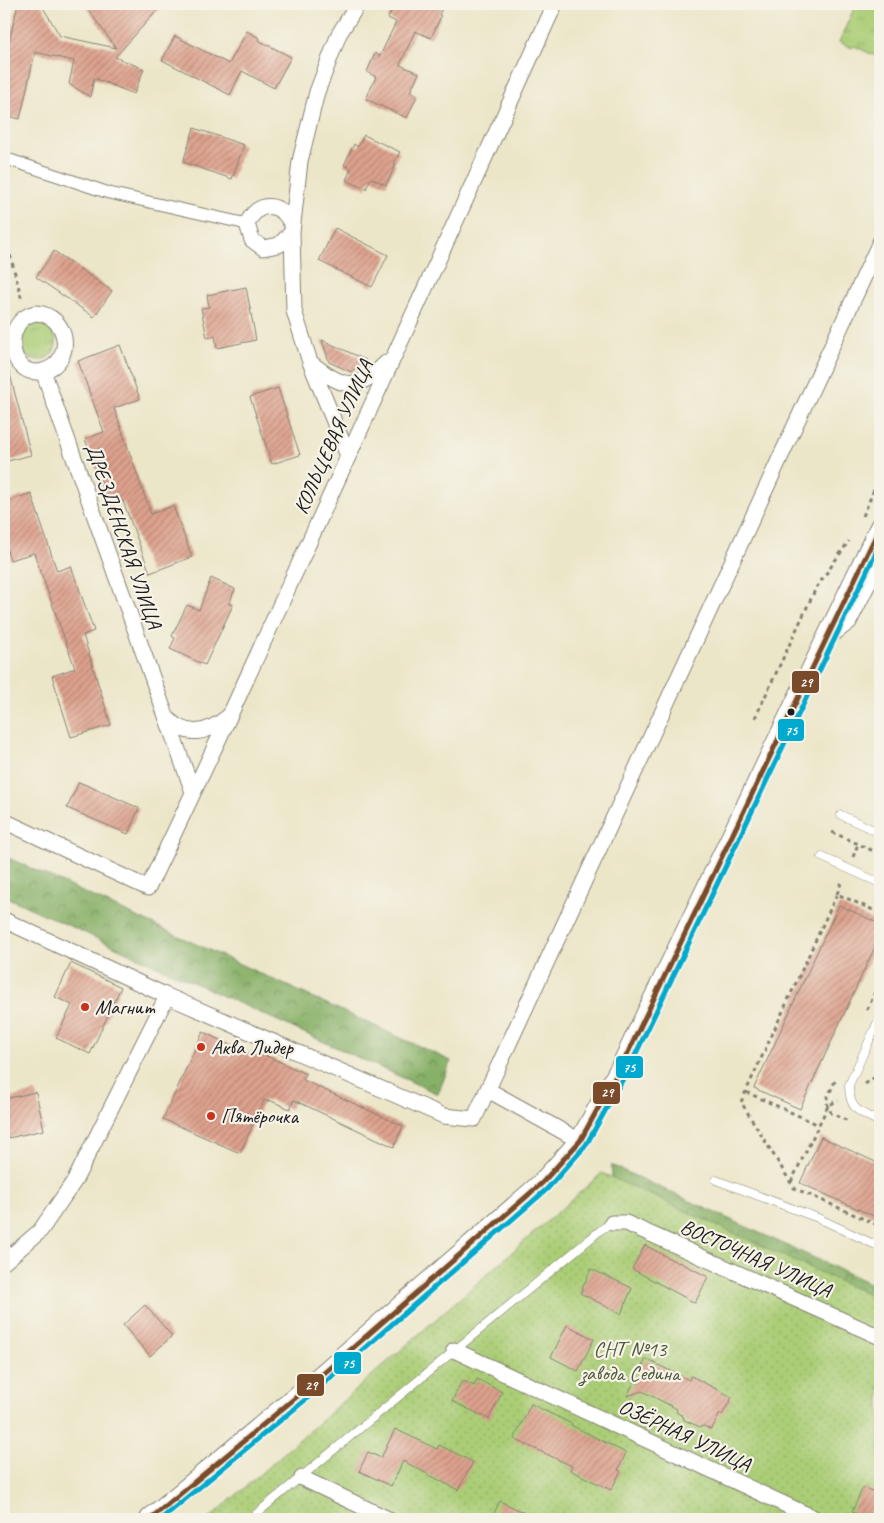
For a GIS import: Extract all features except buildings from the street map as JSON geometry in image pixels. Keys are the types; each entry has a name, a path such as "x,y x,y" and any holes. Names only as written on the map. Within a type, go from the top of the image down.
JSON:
{"street":[{"path":"348,456 310,362 294,312 292,229 300,160 317,92 339,34 358,4"},
{"name":"КОЛЬЦЕВАЯ УЛИЦА","path":"4,821 148,888 230,715 555,4"},
{"path":"4,158 109,193 247,224"},
{"path":"269,206 276,208 288,217 292,229 279,246 263,248 252,240 247,224 254,212 269,206"},
{"path":"4,920 167,996 444,1116 474,1119 880,242"},
{"path":"41,313 46,315 53,318 62,330 65,343 62,355 54,366 43,371 33,371 24,368 14,358 11,350 10,337 12,330 21,318 26,315 41,313"},
{"path":"310,362 338,382 350,384 374,376 394,354"},
{"name":"ДРЕЗДЕНСКАЯ УЛИЦА","path":"43,371 193,792"},
{"path":"150,1519 300,1394 542,1183 580,1141 622,1065 880,527"},
{"path":"828,638 848,622 880,560"},
{"path":"165,716 175,726 188,731 202,731 216,726 230,715"},
{"path":"4,1262 40,1231 75,1180 167,996"},
{"path":"488,1090 580,1141"},
{"name":"ВОСТОЧНАЯ УЛИЦА","path":"612,1223 626,1223 880,1337"},
{"name":"ОЗЁРНАЯ УЛИЦА","path":"454,1350 816,1519"},
{"path":"302,1478 388,1519"}],"lane":[{"path":"841,815 880,833"},
{"path":"822,857 880,883"},
{"path":"880,1017 849,1085 849,1095 851,1104 857,1111 880,1122"},
{"path":"716,1180 818,1218 880,1247"},
{"path":"250,1519 302,1478 454,1350 602,1229 612,1223"}],"path":[{"path":"4,232 26,315"},
{"path":"859,523 880,475"},
{"path":"755,718 816,588 852,538"},
{"path":"832,832 880,854"},
{"path":"880,913 837,894 741,1102 794,1188 880,1226"},
{"path":"746,1092 819,1125"},
{"path":"791,1182 828,1106"}],"green space":[{"path":"856,4 880,4 880,58 854,46 852,48 839,42"},
{"path":"38,324 45,325 51,329 55,335 55,349 51,355 45,359 38,360 31,359 25,355 21,349 20,342 21,335 25,329 31,325"},
{"path":"4,856 451,1061 438,1094 4,896"},
{"path":"611,1165 880,1288 880,1329 615,1207"},
{"name":"СНТ №13 завода Седина","path":"602,1173 880,1300 880,1519 209,1519"}],"transit line":[{"name":"29","path":"150,1519 300,1394 542,1183 580,1141 622,1065 880,527"},
{"name":"75","path":"161,1519 305,1400 547,1189 586,1145 629,1068 880,544"}],"place":[{"name":"Магнит","path":"85,1007"},
{"name":"Аква Лидер","path":"201,1047"},
{"name":"Пятёрочка","path":"211,1116"}]}
